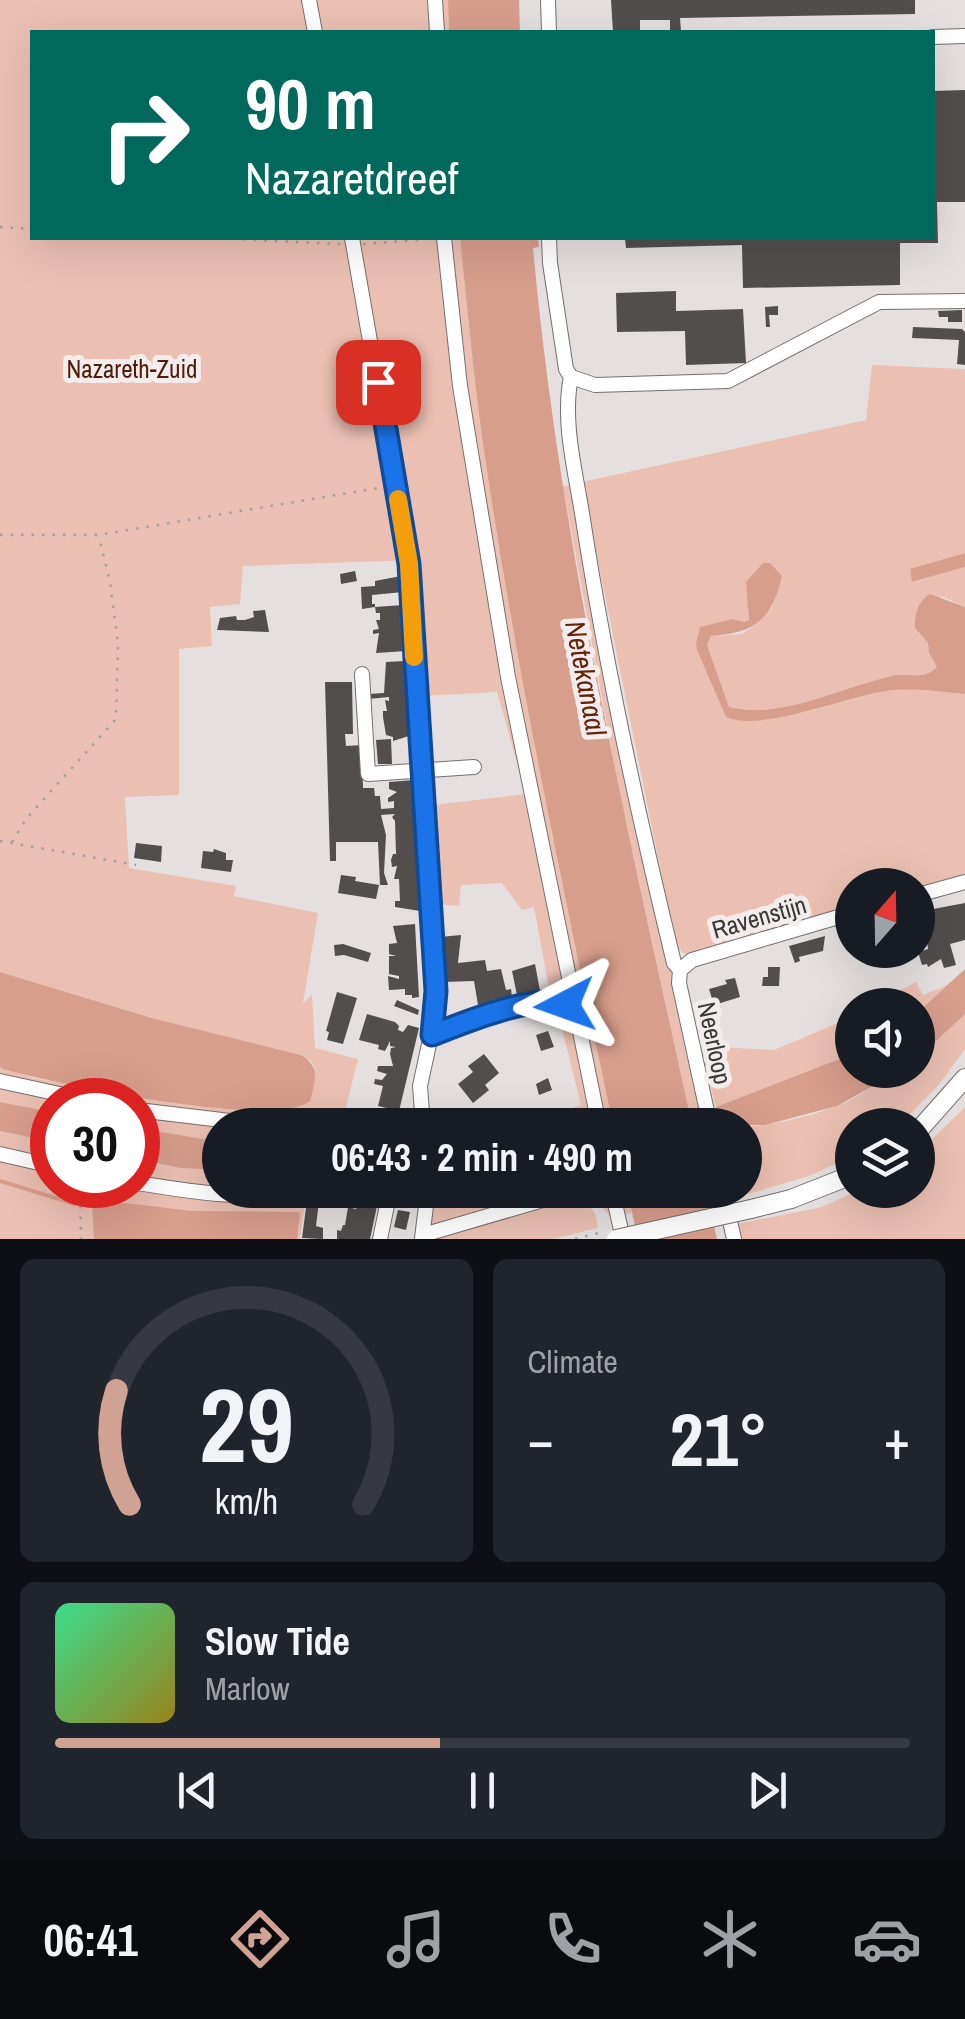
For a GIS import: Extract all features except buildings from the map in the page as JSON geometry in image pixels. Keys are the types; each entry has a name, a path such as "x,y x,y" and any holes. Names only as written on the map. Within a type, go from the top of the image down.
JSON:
{"main road":[{"path":"935,1111 965,1078"},
{"path":"612,1237 751,1208 835,1182"}],"street":[{"path":"309,0 315,30"},
{"path":"435,0 436,30"},
{"path":"548,0 549,30"},
{"path":"935,37 965,36"},
{"path":"444,240 460,386 508,677 595,1108"},
{"name":"Neerloop","path":"550,240 566,369 571,377 567,394 570,429 588,556 632,775 671,950 680,970 679,983 706,1108"},
{"path":"353,241 409,564 436,991 432,1035 420,1086 422,1108"},
{"path":"571,377 595,385 728,381 879,302 965,302"},
{"path":"362,674 368,774 474,768"},
{"path":"935,890 965,882"},
{"name":"Ravenstijn","path":"680,970 692,960 835,918"},
{"path":"432,1035 548,1001 574,1010"},
{"path":"0,1081 30,1088"},
{"path":"160,1113 202,1118"},
{"path":"0,1154 30,1161"},
{"path":"160,1185 202,1190"},
{"path":"380,1239 386,1208"},
{"path":"426,1208 422,1237 518,1208"},
{"path":"612,1208 612,1237"},
{"path":"728,1208 734,1239"}],"path":[{"path":"0,227 30,229"},
{"path":"306,240 383,240"},
{"path":"0,535 98,536 396,486"},
{"path":"12,842 26,819 116,719 118,644 110,582 98,536"},
{"path":"0,841 136,865"},
{"path":"80,1208 81,1239"},
{"path":"574,1239 612,1237"}],"green space":[{"name":"Nazareth-Zuid","path":"0,0 448,0 449,30 30,30 30,240 460,240 483,442 514,635 609,1108 572,1108 581,1105 550,994 534,907 522,910 502,883 461,885 459,906 438,904 433,805 526,794 497,692 423,696 414,560 243,566 240,604 210,607 212,646 179,649 179,795 125,797 129,868 236,886 234,896 318,913 303,1003 312,995 315,1048 358,1059 346,1108 202,1108 202,1139 160,1132 160,1101 315,1068 301,1055 152,1018 0,972"},
{"path":"872,365 965,369 965,553 910,570 913,582 965,567 965,607 941,596 915,628 928,643 937,667 926,674 892,676 791,706 749,710 729,707 707,645 711,636 742,634 771,609 780,585 756,570 748,599 749,620 745,623 732,619 701,627 709,676 726,717 740,720 781,717 887,691 965,694 965,877 935,885 935,868 835,868 835,913 685,954 676,947 582,482 866,420"},
{"path":"573,485 701,1108 688,1108 617,780 563,486"},
{"path":"965,1014 965,1049 938,1086 916,1108 835,1108 835,1164 762,1190 762,1125 828,1109 871,1088 935,1088 935,1042"},
{"path":"835,1024 835,1061 716,1107 700,1046 774,1050"},
{"path":"0,1067 34,1078 30,1078 30,1108 0,1102"},
{"path":"965,1107 965,1239 740,1239 737,1224 835,1201 835,1208 935,1208 935,1136"},
{"path":"0,1131 30,1137 30,1208 160,1208 160,1164 202,1169 202,1208 304,1208 300,1239 0,1239"},
{"path":"434,1208 591,1208 598,1228 553,1239 428,1239"},
{"path":"603,1208 631,1208 632,1213 611,1217"}],"water":[{"path":"448,0 519,0 520,30 449,30"},
{"name":"Netekanaal","path":"460,240 538,240 539,247 533,248 545,359 579,579 621,798 688,1108 609,1108 545,799 483,442"},
{"path":"965,553 965,567 912,582 910,569"},
{"path":"763,563 770,563 782,576 767,614 739,632 711,636 707,645 729,707 749,710 791,706 892,676 932,671 937,667 928,643 915,628 918,609 930,594 965,607 965,694 897,690 781,717 741,721 726,717 697,650 700,627 732,619 749,620 746,582"},
{"path":"965,969 965,1014 935,1042 935,996"},
{"path":"0,972 152,1018 301,1055 312,1064 315,1081 310,1101 292,1108 225,1108 160,1101 160,1078 41,1078 0,1067"},
{"path":"835,1061 835,1088 870,1088 837,1106 765,1125 762,1108 716,1107"},
{"path":"0,1102 30,1108 30,1137 0,1131"},
{"path":"160,1132 202,1139 202,1169 160,1164"},
{"path":"160,1207 300,1215 297,1239 94,1239 92,1208"},
{"path":"631,1208 710,1208 717,1239 638,1239"}],"waterway":[{"path":"0,1181 30,1190"}],"slow traffic":[{"path":"398,499 409,564 414,657"}],"route":[{"path":"378,382 409,564 436,991 432,1035 548,1001 565,1005"}]}
